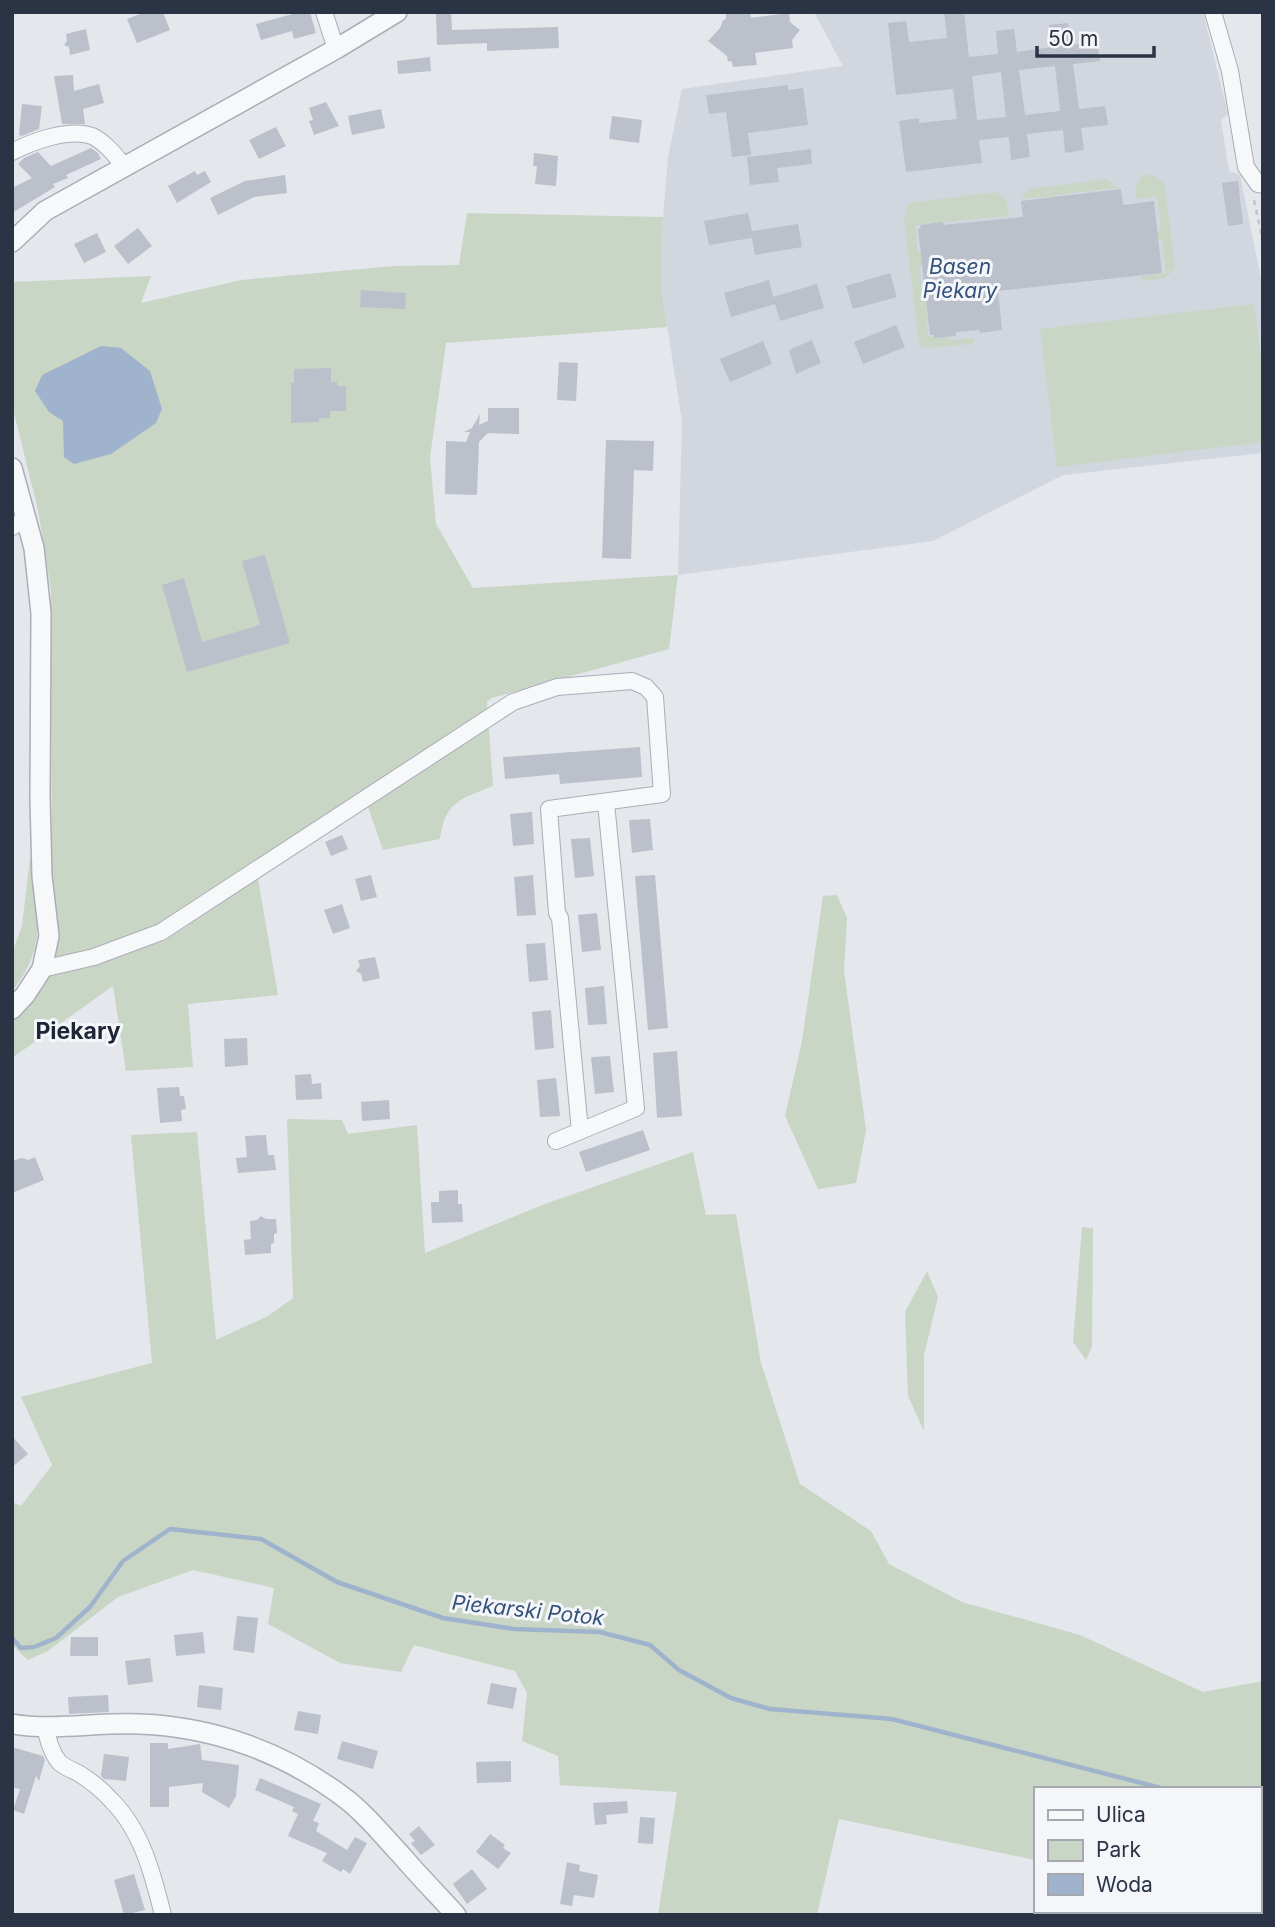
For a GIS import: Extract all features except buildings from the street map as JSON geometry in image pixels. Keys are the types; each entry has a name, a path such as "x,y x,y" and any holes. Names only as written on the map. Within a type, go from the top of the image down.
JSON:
{"street":[{"path":"324,12 336,49"},
{"path":"12,242 45,211 336,49 397,12"},
{"path":"1213,12 1230,71 1248,171 1258,184 1263,185"},
{"path":"12,152 54,137 78,134 92,136 107,146 124,166"},
{"path":"12,468 19,523 34,548 41,613 41,850 49,936 42,969 12,1009"},
{"path":"42,969 94,957 161,932 513,702 557,687 632,681 646,687 655,697 662,794 549,809 557,914 561,918 580,1130"},
{"path":"556,1141 636,1108 606,803"},
{"path":"12,1724 46,1727 138,1724 186,1728 225,1736 295,1764 364,1815 456,1915"},
{"path":"46,1727 48,1742 60,1763 80,1774 113,1801 127,1821 144,1850 155,1880 163,1915"}],"path":[{"path":"1248,171 1263,242"}],"shaded area":[{"path":"814,12 1203,12 1228,114 1221,120 1229,171 1240,175 1263,288 1263,453 1063,475 933,541 678,575 682,421 661,287 668,157 682,89 843,66"}],"green space":[{"path":"1143,174 1157,177 1165,186 1175,268 1165,278 1143,281 1141,276 1166,273 1162,239 1148,240 1147,233 1161,231 1157,197 1137,199 1135,186"},
{"path":"1107,179 1118,188 1090,191 1092,205 1089,206 1087,191 1055,195 1056,210 1051,196 1021,199 1028,189"},
{"path":"996,192 1007,201 1009,216 915,225 918,253 921,253 923,266 919,267 923,299 926,300 928,336 948,337 949,340 973,338 973,344 926,348 919,345 904,220 908,203"},
{"path":"467,213 663,217 661,287 667,327 446,343 430,458 436,524 473,588 678,575 669,649 492,698 487,702 493,786 456,803 442,826 440,839 383,850 363,793 159,927 52,961 51,590 38,510 12,405 12,282 151,276 141,303 241,280 394,266 459,265"},
{"path":"1254,304 1263,375 1263,442 1057,467 1040,329"},
{"path":"30,858 35,860 38,929 31,960 12,991 12,953 22,926"},
{"path":"258,879 278,995 188,1004 193,1067 126,1071 113,986 12,1058 12,1021 50,976 164,941"},
{"path":"837,895 847,918 844,971 866,1130 856,1183 818,1189 785,1116 802,1041 823,896"},
{"path":"287,1119 342,1120 348,1134 417,1125 425,1253 545,1204 693,1152 706,1215 736,1214 761,1363 800,1484 871,1531 889,1564 962,1602 1080,1635 1203,1692 1263,1681 1263,1809 1261,1787 1034,1787 1034,1860 839,1819 817,1915 658,1915 677,1792 560,1785 558,1756 522,1741 527,1693 515,1671 414,1645 401,1672 340,1663 268,1624 274,1588 193,1570 118,1597 48,1651 28,1660 12,1645 12,1502 21,1506 52,1465 21,1397 152,1363 131,1135 197,1132 216,1340 268,1316 293,1298"},
{"path":"1082,1227 1093,1228 1092,1347 1086,1360 1073,1342"},
{"path":"927,1271 938,1297 924,1355 924,1431 908,1396 905,1312"}],"water":[{"path":"101,346 121,348 150,371 162,409 156,423 111,454 74,464 64,457 63,421 49,412 35,391 42,375"}],"waterway":[{"name":"Piekarski Potok","path":"12,1638 21,1648 34,1647 56,1638 90,1607 123,1561 170,1529 261,1539 337,1582 443,1618 514,1629 600,1632 650,1645 679,1670 731,1698 770,1709 892,1719 1157,1787"}],"district":[{"name":"Piekary","path":"78,1031"}],"water label":[{"name":"Basen Piekary","path":"960,278"}]}
